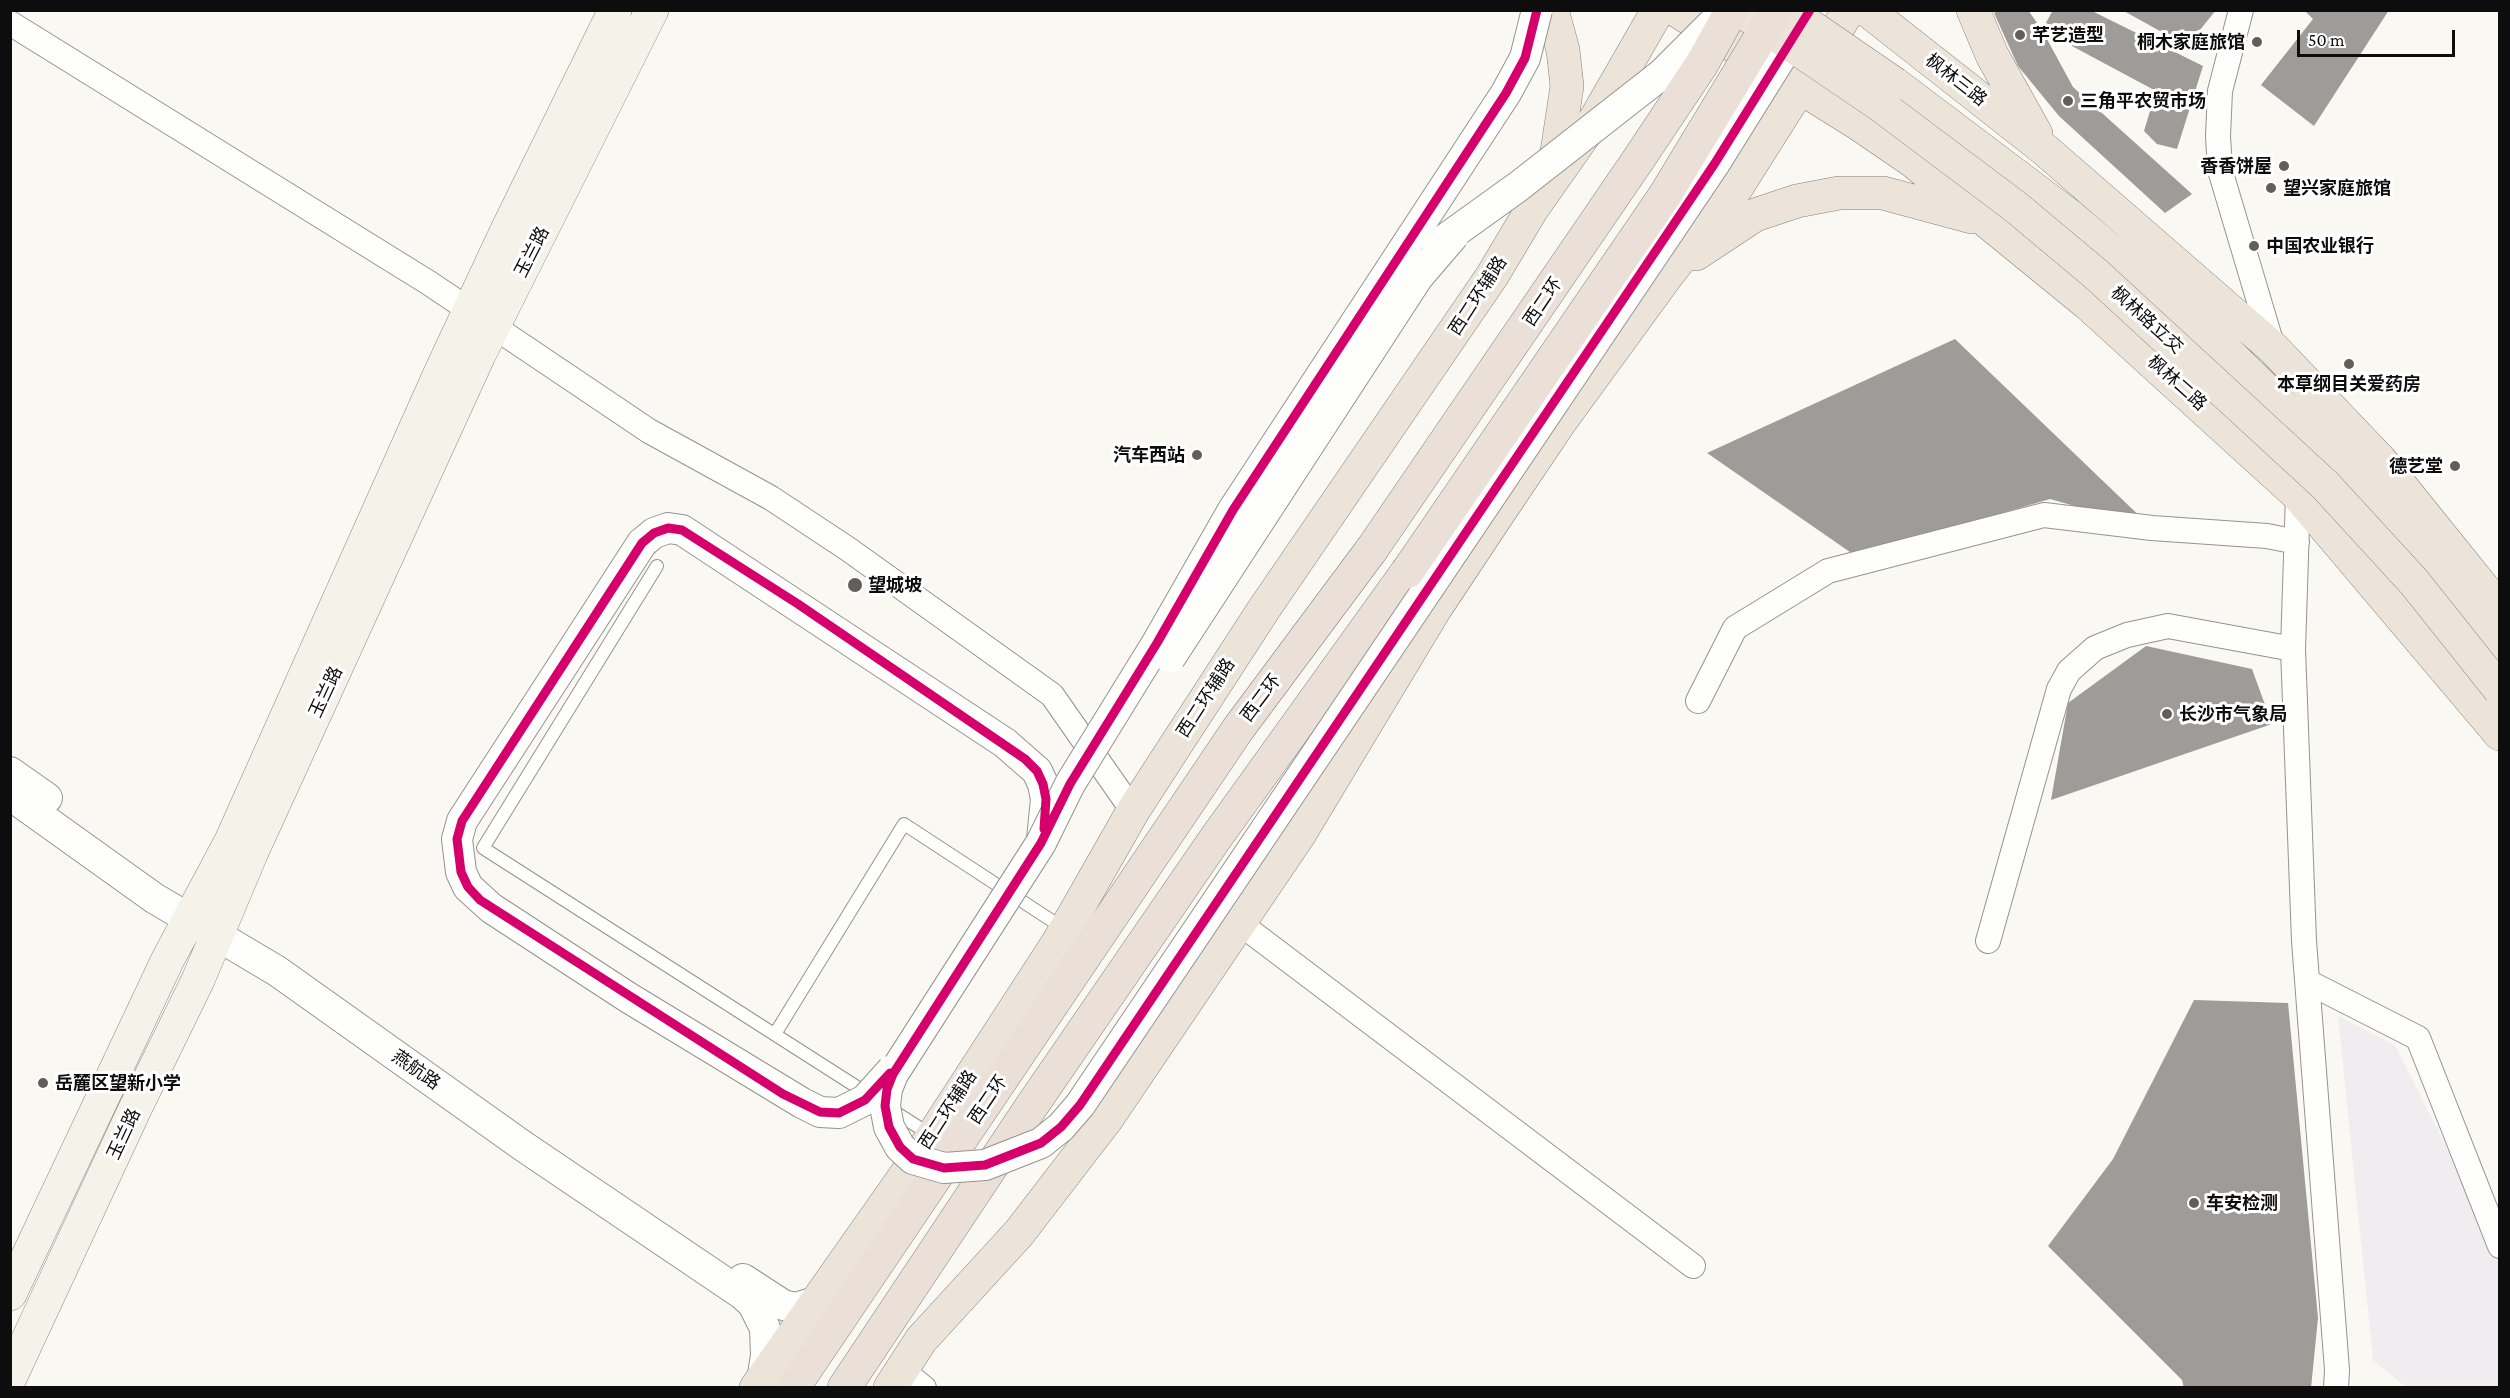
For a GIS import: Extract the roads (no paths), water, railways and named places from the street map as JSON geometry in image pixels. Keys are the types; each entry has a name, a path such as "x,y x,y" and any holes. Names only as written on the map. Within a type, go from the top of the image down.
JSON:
{"highway":[{"name":"西二环","path":"793,1388 1238,729 1372,549 1638,160 1702,64 1732,10"},
{"path":"844,1388 1031,1107 1215,839 1407,572 1652,214 1721,106 1778,10"}],"main road":[{"name":"玉兰路","path":"10,1293 207,920 439,441 481,318 615,10"},
{"name":"玉兰路","path":"481,318 652,10"},
{"path":"1532,209 1557,152 1566,108 1567,86 1563,50 1552,10"},
{"name":"西二环辅路","path":"759,1384 932,1136 1065,930 1133,812 1264,609 1485,286 1532,209 1596,118 1658,10"},
{"path":"1676,10 1802,88"},
{"name":"枫林路立交","path":"1740,10 1880,105 2017,208 2097,275 2325,485 2414,582 2499,690"},
{"name":"枫林路立交","path":"1786,10 1895,84 2017,174 2127,263 2214,339 2395,516 2499,648"},
{"path":"905,1382 921,1340 1019,1233 1070,1168 1329,787 1441,600 1560,422 1668,274 1737,187 1802,88 1849,10"},
{"name":"枫林三路","path":"1867,10 2044,149"},
{"path":"1973,10 1992,55 2044,149 2273,348 2380,460 2499,609"},
{"name":"枫林二路","path":"1802,88 1914,162 1987,220 2096,312 2298,495 2499,734"},
{"path":"1668,274 1755,215 1797,201 1839,193 1882,193 1987,220"},
{"name":"玉兰路","path":"10,1378 207,920"}],"street":[{"path":"1041,843 1070,784 1157,643 1233,510 1506,93 1525,58 1537,10"},
{"path":"1382,281 1454,235 1662,74 1725,10"},
{"path":"1454,235 1418,277 1090,781 1041,843 903,1057 887,1089 885,1106 889,1127 900,1147 913,1158 925,1164 944,1168 985,1165 1041,1143 1061,1127 1080,1105 1697,191 1810,10"},
{"path":"2241,10 2220,91 2218,136 2220,170 2273,348"},
{"path":"10,23 481,318 649,431 771,498 838,542 1052,695 1133,812"},
{"path":"2298,495 2293,650 2308,982 2337,1370 2336,1388"},
{"path":"1698,701 1735,628 1828,571 2044,515 2152,528 2267,536 2298,542"},
{"path":"903,1057 865,1100 839,1113 820,1112 783,1094 480,900 468,887 461,872 457,839 462,821 642,543 654,533 668,528 682,530 798,604 1025,759 1037,771 1046,799 1041,843"},
{"path":"1988,941 2059,689 2068,671 2096,648 2127,635 2168,626 2293,650"},
{"name":"燕航路","path":"10,772 277,971 523,1146 742,1294 753,1304 765,1328 766,1356 759,1384"},
{"name":"燕航路","path":"10,795 154,898 207,920 783,1305 796,1308 818,1301"},
{"path":"1238,922 1694,1266"},
{"path":"2308,982 2418,1038 2499,1246"}],"lane":[{"path":"657,567 483,848 932,1136"},
{"path":"775,1034 904,824 1065,930"}],"place":[{"name":"芊艺造型","path":"2020,35"},
{"name":"桐木家庭旅馆","path":"2257,42"},
{"name":"三角平农贸市场","path":"2068,101"},
{"name":"香香饼屋","path":"2284,166"},
{"name":"望兴家庭旅馆","path":"2271,188"},
{"name":"中国农业银行","path":"2254,246"},
{"name":"本草纲目关爱药房","path":"2349,364"},
{"name":"汽车西站","path":"1197,455"},
{"name":"德艺堂","path":"2455,466"},
{"name":"望城坡","path":"855,585"},
{"name":"长沙市气象局","path":"2167,714"},
{"name":"岳麓区望新小学","path":"43,1083"},
{"name":"车安检测","path":"2194,1203"}]}
